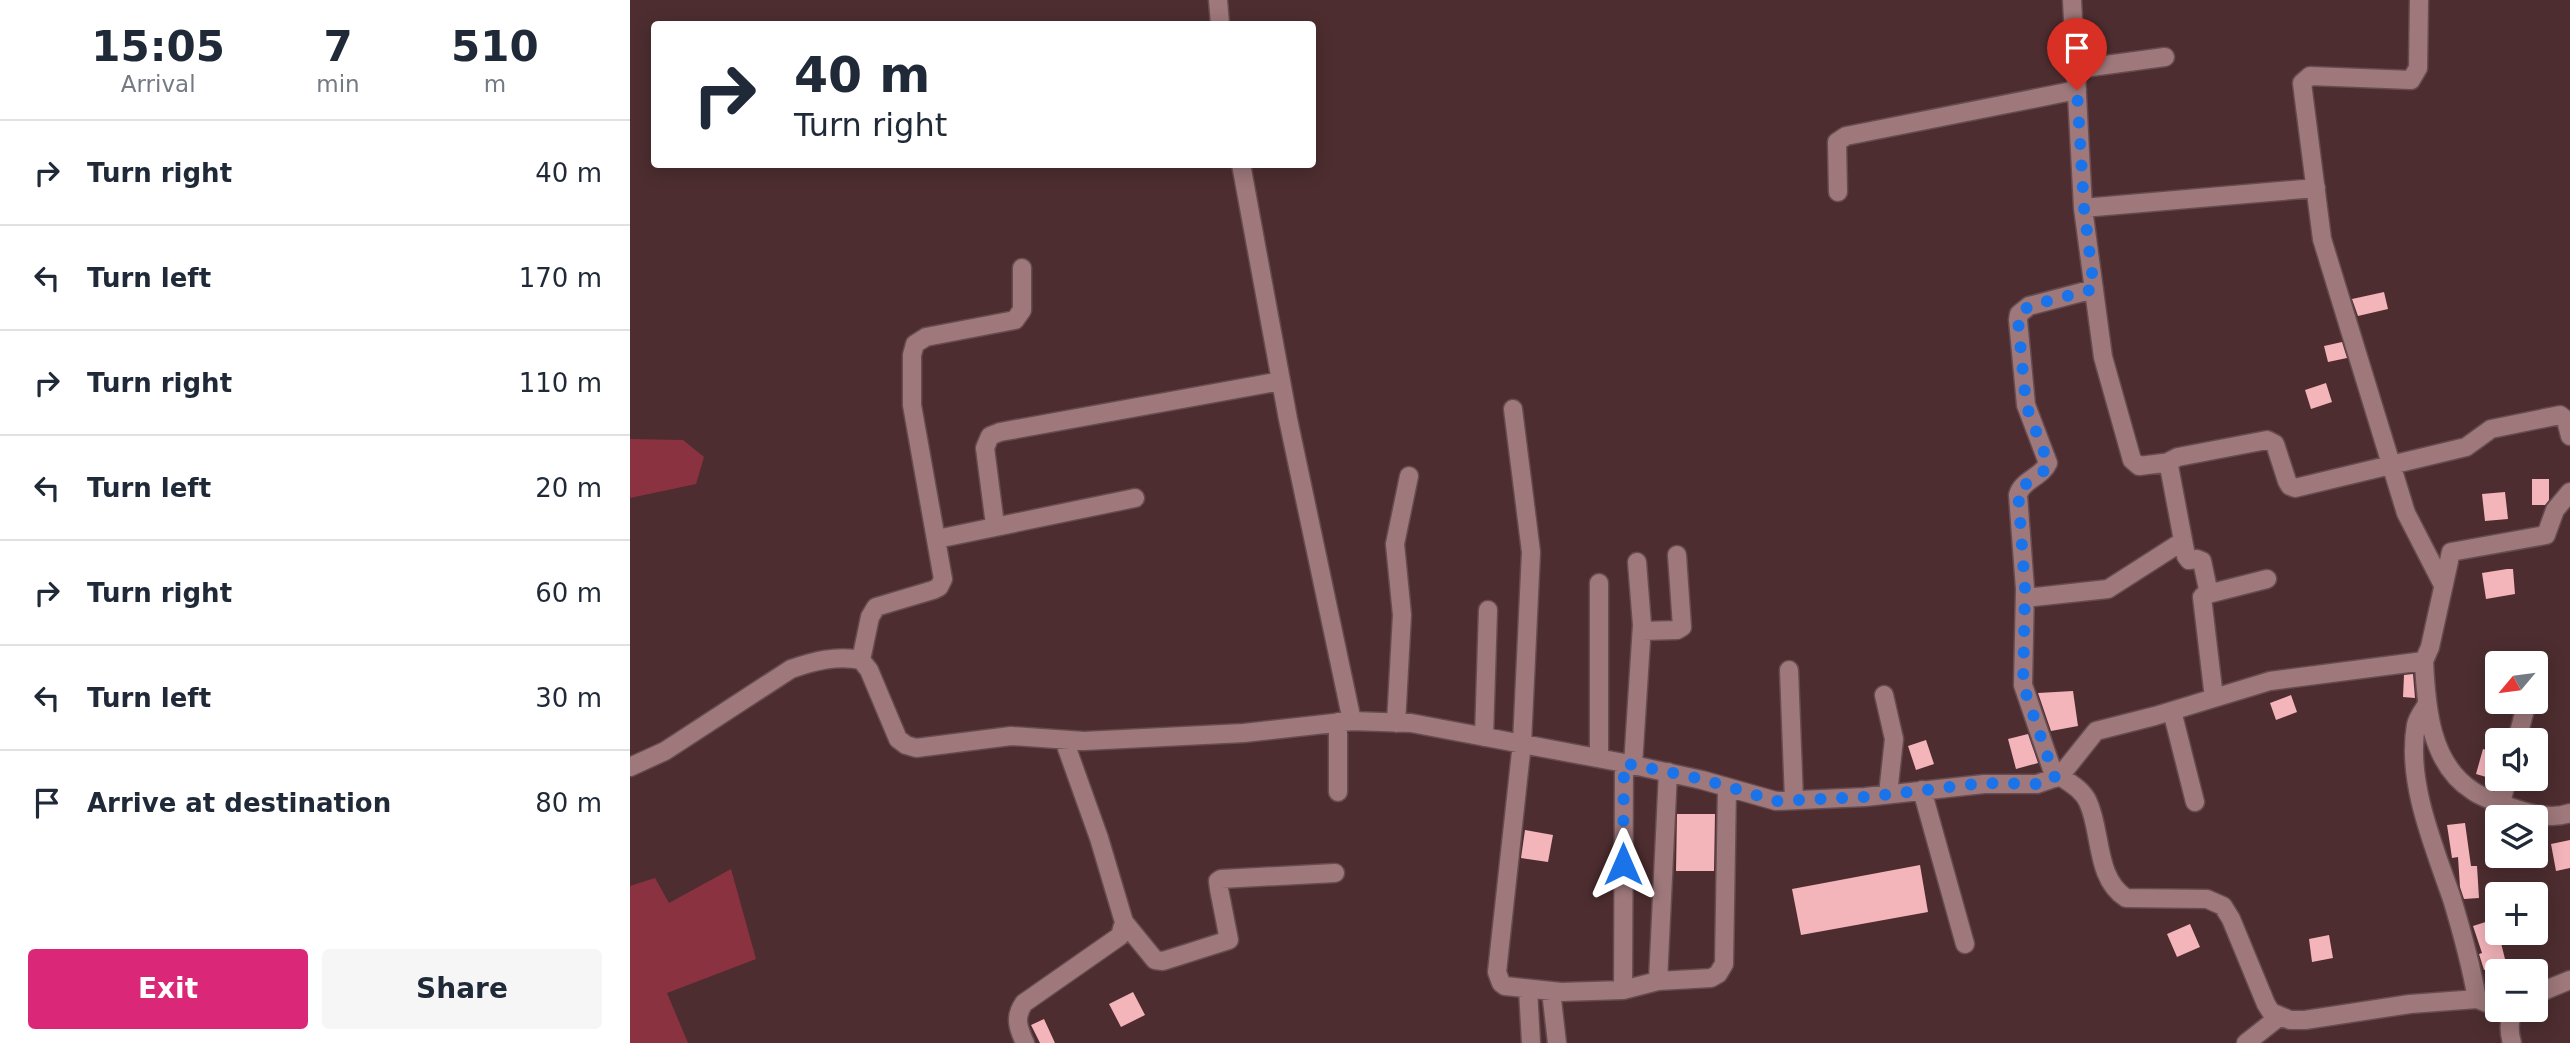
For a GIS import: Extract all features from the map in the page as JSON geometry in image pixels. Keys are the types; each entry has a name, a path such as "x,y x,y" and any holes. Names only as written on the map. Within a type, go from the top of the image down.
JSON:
{"street":[{"path":"1219,0 1220,21"},
{"path":"2072,0 2084,208 2094,289 2103,357 2132,460 2139,466 2166,463 2178,457 2267,440 2275,444 2287,481 2295,488 2466,447 2491,429 2560,415 2566,420 2570,436"},
{"path":"2420,0 2418,68 2412,80 2310,76 2302,83 2322,239 2406,513 2443,585"},
{"path":"2076,69 2165,57"},
{"path":"1838,192 1837,142 1846,136 2077,90"},
{"path":"1242,168 1345,722 1338,792"},
{"path":"2084,208 2316,188"},
{"path":"1022,268 1022,310 1016,320 926,337 915,344 912,355 913,417 937,539 942,584 933,590 876,607 870,617 861,660 876,684 898,739 916,748 1011,736 1084,741 1244,733 1345,722 1410,723 1702,779 1776,801 1794,800 1888,794 1984,783 2037,784 2057,777 2096,732 2270,681 2424,661"},
{"path":"2094,289 2029,306 2019,314 2026,405 2048,463 2045,470 2018,490 2025,598 2023,685 2057,777 2076,787 2088,802 2105,868 2117,892 2126,898 2207,900 2223,906 2231,919 2266,1004 2271,1012 2279,1017 2305,1020 2410,1004 2477,999 2485,1002"},
{"path":"995,525 985,448 990,436 1281,380"},
{"path":"1513,410 1531,552 1522,743 1497,972 1501,983 1528,989 1623,990 1658,982 1711,978 1718,974 1724,964 1727,788"},
{"path":"2166,463 2169,466 2186,558 2202,561 2209,594"},
{"path":"1396,723 1402,615 1395,544 1409,476"},
{"path":"2570,492 2555,510 2546,535 2451,552 2430,647 2424,661 2426,706 2434,736 2450,770 2473,792 2533,815 2570,813"},
{"path":"937,539 1135,498"},
{"path":"2025,598 2108,589 2183,541"},
{"path":"1642,631 1677,630 1682,626 1678,555"},
{"path":"1623,990 1628,764 1642,631 1637,562"},
{"path":"2214,698 2201,600 2204,595 2267,579"},
{"path":"1599,583 1599,758"},
{"path":"1484,737 1488,610"},
{"path":"630,767 665,751 791,669 813,662 846,657 861,660"},
{"path":"1789,670 1794,800"},
{"path":"1884,695 1894,739 1888,794"},
{"path":"2426,706 2416,722 2416,773 2431,842 2471,963 2477,999"},
{"path":"2172,711 2195,802"},
{"path":"1064,740 1099,838 1124,922 1155,960 1163,961 1229,940 1219,889 1218,881 1221,879 1335,873"},
{"path":"1658,982 1668,772"},
{"path":"1922,790 1965,944"},
{"path":"2501,803 2504,791"},
{"path":"1025,1043 1017,1020 1018,1011 1024,1003 1120,936 1124,922"},
{"path":"2548,989 2570,980"},
{"path":"1528,989 1531,1043"},
{"path":"1551,990 1557,1043"},
{"path":"2246,1043 2279,1017"},
{"path":"2508,1022 2512,1043"}],"shaded area":[{"path":"630,439 683,440 704,457 696,484 630,498"},
{"path":"731,869 756,959 667,993 688,1043 630,1043 630,886 655,878 669,903"}],"building":[{"path":"2384,292 2388,309 2358,316 2352,299"},
{"path":"2342,342 2347,358 2328,362 2324,346"},
{"path":"2326,383 2332,402 2311,409 2305,390"},
{"path":"2532,479 2549,479 2549,500 2545,505 2532,505"},
{"path":"2505,492 2508,519 2485,521 2482,494"},
{"path":"2513,569 2515,594 2486,599 2482,573"},
{"path":"2413,674 2415,698 2403,697 2404,675"},
{"path":"2073,691 2078,726 2051,731 2038,693"},
{"path":"2291,695 2297,712 2276,720 2270,703"},
{"path":"2028,734 2038,763 2016,769 2008,739"},
{"path":"1926,740 1934,764 1916,770 1908,746"},
{"path":"2483,749 2485,750 2485,777 2476,774"},
{"path":"1677,814 1715,814 1714,871 1676,871"},
{"path":"2465,823 2471,866 2477,866 2479,898 2464,899 2460,887 2458,857 2452,858 2447,825"},
{"path":"1525,830 1553,835 1548,862 1521,858"},
{"path":"2570,840 2570,868 2556,871 2551,844"},
{"path":"1920,865 1928,912 1801,935 1792,889"},
{"path":"2485,922 2485,945 2502,945 2505,959 2485,959 2484,970 2479,954 2482,953 2473,926"},
{"path":"2190,924 2200,947 2177,957 2167,934"},
{"path":"2329,935 2333,958 2312,962 2309,939"},
{"path":"1133,992 1145,1015 1121,1027 1109,1004"},
{"path":"1044,1019 1055,1043 1040,1043 1031,1025"}],"route":[{"path":"1623,864 1624,763 1702,779 1776,801 1866,797 1984,783 2037,784 2055,778 2022,677 2025,589 2018,490 2045,470 2048,463 2026,405 2018,320 2019,314 2029,306 2094,289 2084,208 2077,90"}]}
